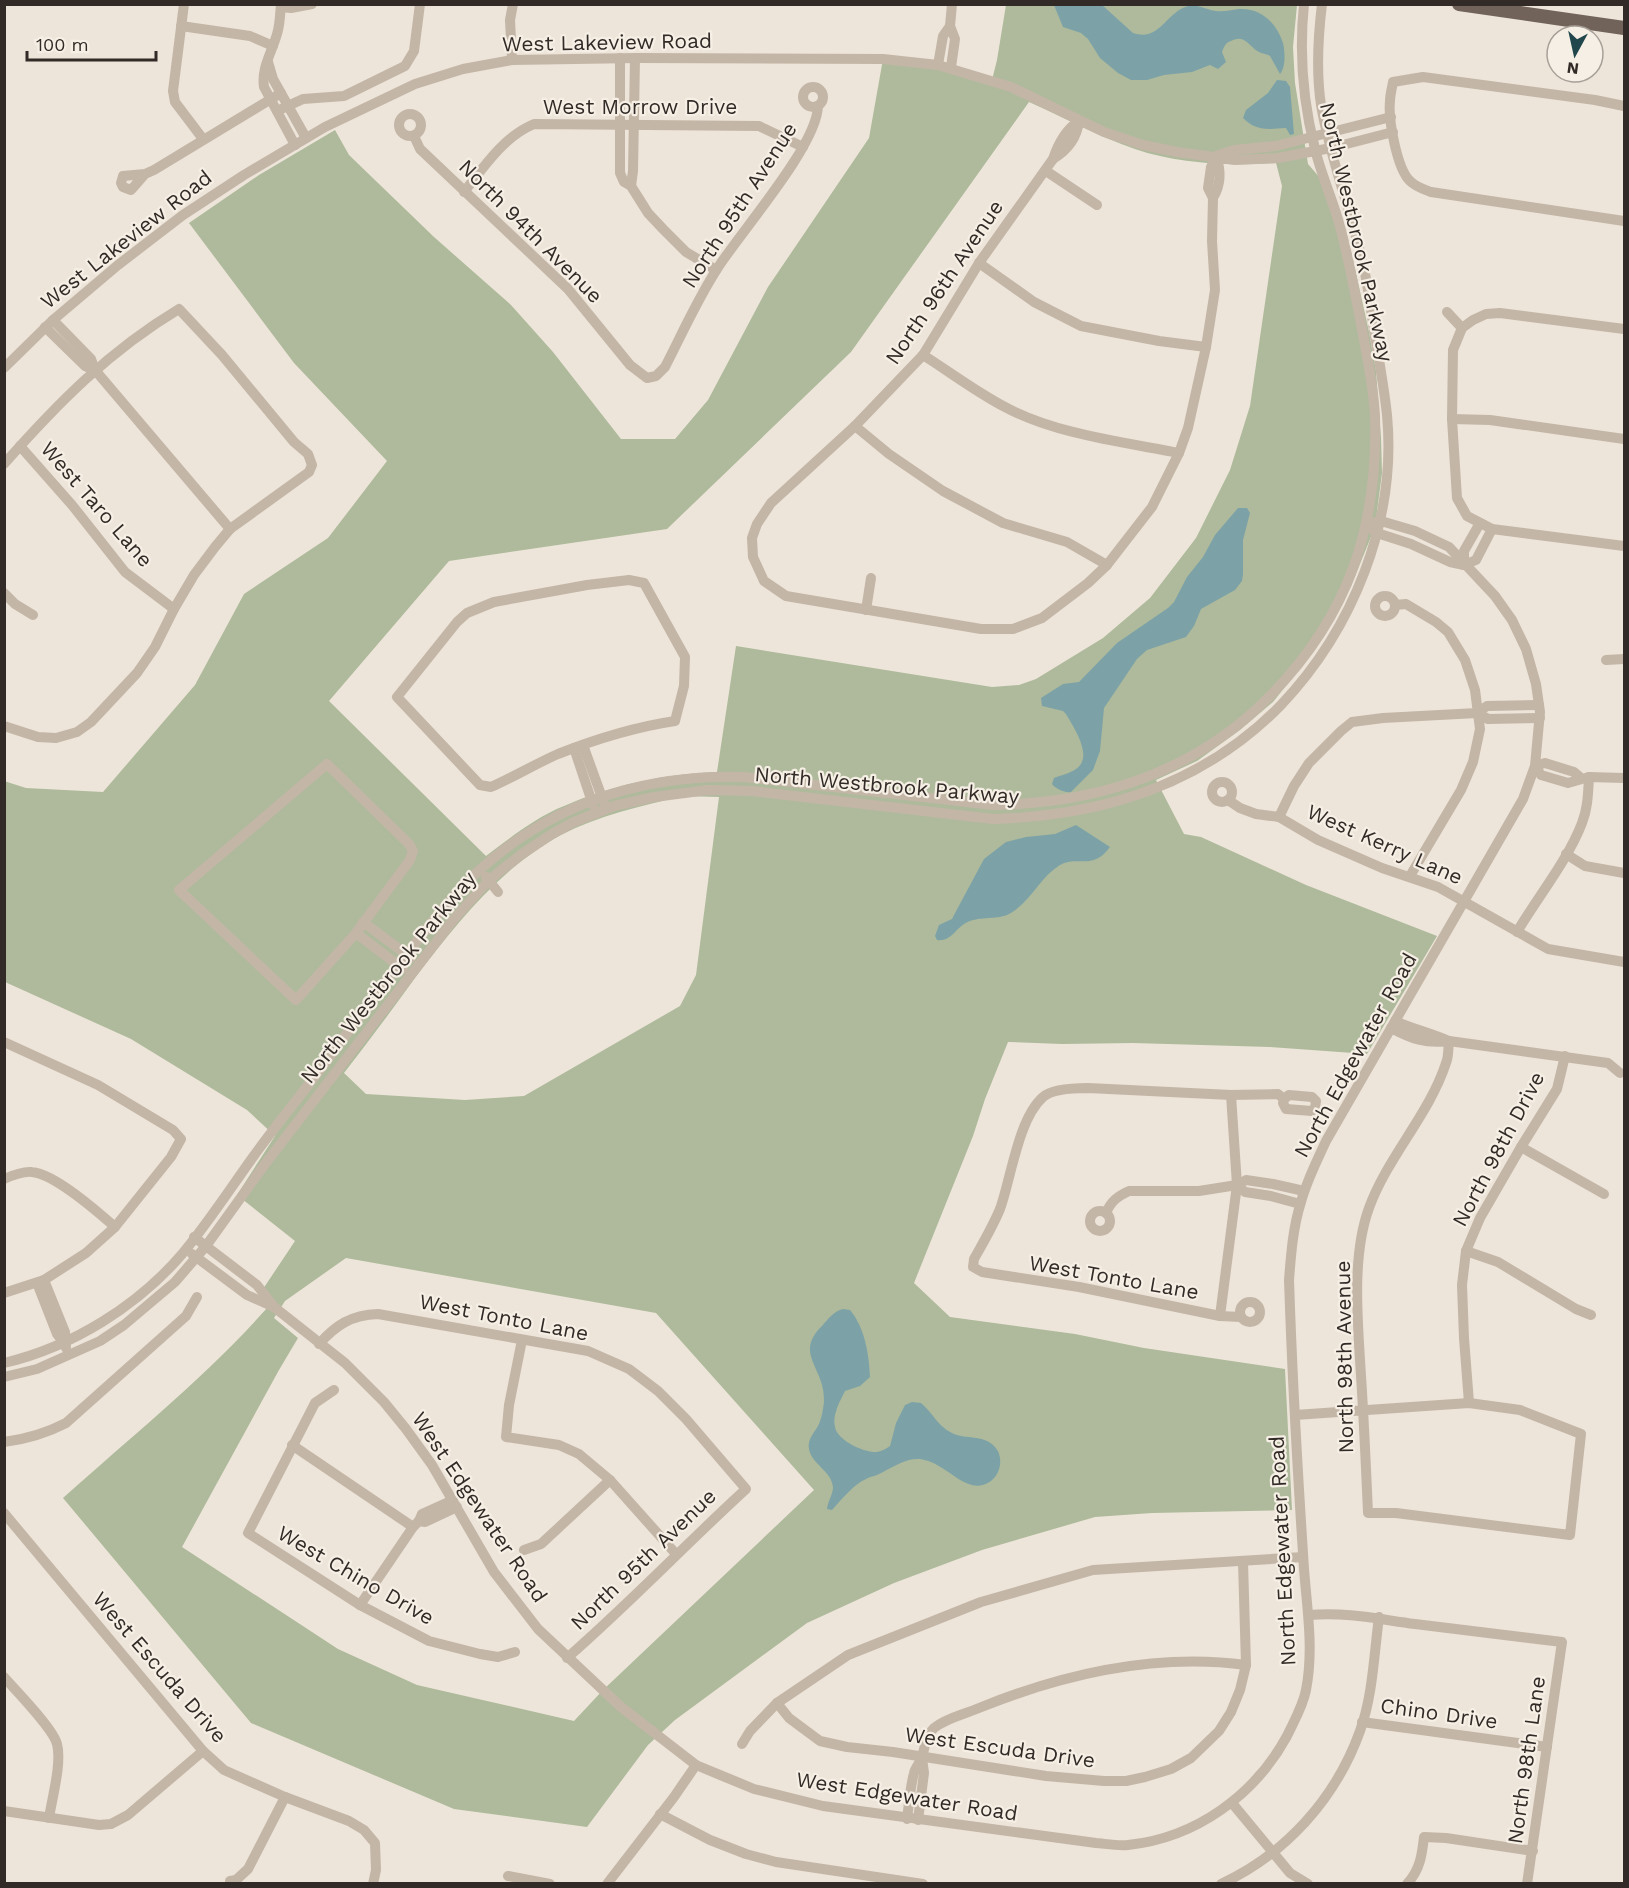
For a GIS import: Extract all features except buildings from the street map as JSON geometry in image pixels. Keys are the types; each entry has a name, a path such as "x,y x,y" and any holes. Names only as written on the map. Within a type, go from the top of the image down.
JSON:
{"main road":[{"path":"1459,4 1624,28"}],"street":[{"path":"184,4 172,91 176,102 203,139"},
{"path":"306,138 288,105 275,95 263,80 263,74 277,33 281,6 291,8 312,4"},
{"path":"512,60 510,20 513,4"},
{"path":"951,68 955,39 950,26 952,4"},
{"name":"North Westbrook Parkway","path":"4,1363 64,1343 93,1329 116,1314 165,1272 186,1249 254,1155 442,910 480,870 544,822 596,798 651,783 708,776 744,777 994,805 1022,805 1073,799 1132,783 1176,765 1201,751 1256,710 1311,648 1336,606 1350,576 1367,524 1374,465 1375,414 1366,351 1339,223 1315,151 1303,77 1302,29 1305,4"},
{"name":"North Westbrook Parkway","path":"4,1377 69,1356 100,1341 124,1325 175,1282 197,1258 410,974 454,920 489,880 552,834 607,808 654,797 708,790 752,791 993,819 1023,819 1075,812 1136,796 1182,777 1208,762 1266,720 1290,695 1324,651 1364,578 1380,521 1387,470 1387,417 1363,263 1326,133 1320,102 1318,68 1322,4"},
{"path":"277,111 311,98 344,96 405,66 414,51 417,5"},
{"path":"181,26 250,36 273,46"},
{"path":"938,65 943,36 950,26"},
{"path":"620,58 620,173 624,182 631,186 648,213 686,252 716,270"},
{"path":"631,186 635,58"},
{"name":"West Lakeview Road","path":"4,368 49,324 118,265 183,215 244,175 350,114 416,84 463,69 512,60 883,59 938,65 1011,87 1104,132 1143,145 1235,160 1267,160 1331,148 1393,132"},
{"path":"1624,105 1595,99 1423,77 1393,82 1389,102 1401,168 1408,180 1418,187 1431,192 1624,220"},
{"path":"145,174 275,95"},
{"path":"275,95 277,111 295,145"},
{"name":"North 95th Avenue","path":"647,378 656,376 665,367 716,270 803,147 816,119 818,106"},
{"name":"West Lakeview Road","path":"1216,156 1234,150 1276,146 1391,117"},
{"name":"North 96th Avenue","path":"866,610 786,596 764,581 753,557 752,538 757,524 771,503 855,426 923,355 979,263 1046,171 1069,128 1079,121"},
{"name":"West Morrow Drive","path":"464,192 500,147 520,130 534,124 759,126 803,147"},
{"name":"North 94th Avenue","path":"414,136 420,149 568,289 630,365 647,378"},
{"path":"871,579 866,610 981,629 1012,629 1042,618 1088,583 1107,565 1152,507 1179,453 1191,418 1215,290 1212,198 1218,189 1220,168 1216,156"},
{"path":"1046,171 1097,206"},
{"path":"979,263 1034,302 1081,326 1159,341 1206,346"},
{"path":"4,464 46,416 95,370 142,331 178,309 222,355 294,442 308,454 312,465 309,472 230,529 194,575 155,647 137,673 91,722 66,736 38,737 4,726"},
{"path":"1447,312 1462,328"},
{"path":"1624,329 1500,313 1486,314 1473,320 1462,328 1453,350 1452,419 1457,498 1467,516 1492,529 1624,546"},
{"path":"49,324 85,366 95,370 230,529"},
{"path":"923,355 1006,408 1051,426 1179,453"},
{"path":"1452,419 1490,420 1624,439"},
{"path":"855,426 889,454 943,491 1003,523 1067,542 1107,565"},
{"name":"West Taro Lane","path":"20,446 72,505 125,572 174,609"},
{"path":"1367,524 1380,521"},
{"name":"North Edgewater Road","path":"1232,1803 1255,1781 1274,1758 1298,1714 1306,1692 1308,1676 1309,1615 1303,1557 1289,1280 1293,1235 1300,1204 1326,1141 1523,799 1535,766 1540,718 1536,684 1526,649 1512,620 1495,596 1449,547 1428,536 1380,521"},
{"path":"1480,523 1464,551 1464,565 1476,560 1492,529"},
{"name":"North Edgewater Road","path":"1367,524 1377,533 1412,544 1450,562 1464,565"},
{"path":"629,580 644,583 685,657 684,686 675,721 651,725 579,746 491,787 480,785 397,698 457,622 467,613 494,602 587,585 629,580"},
{"path":"4,593 15,604 33,615"},
{"path":"1395,605 1406,604 1448,632 1465,660 1475,690 1480,729 1473,762 1461,790 1410,876"},
{"path":"1606,660 1624,659"},
{"path":"1477,713 1487,706 1539,705"},
{"path":"1279,817 1294,786 1309,763 1352,722 1477,713 1488,719 1540,718"},
{"path":"579,746 596,798 595,813"},
{"path":"327,764 409,844 413,851 410,860 363,922 356,933 296,1000 179,890 327,764"},
{"path":"1535,766 1541,775 1568,783 1585,778 1624,778"},
{"path":"708,776 708,790"},
{"path":"1517,932 1582,824 1588,800 1585,778"},
{"path":"792,796 794,783"},
{"path":"901,809 903,796"},
{"path":"596,798 607,808"},
{"name":"West Kerry Lane","path":"1228,800 1256,814 1279,817 1318,840 1382,867 1438,887 1548,950 1624,962"},
{"path":"1566,854 1585,866 1624,873"},
{"path":"480,870 498,892"},
{"path":"363,922 418,964"},
{"path":"356,933 410,974"},
{"path":"1393,1024 1414,1039 1425,1042 1449,1041 1565,1056 1608,1063 1620,1073"},
{"name":"North 98th Avenue","path":"1449,1041 1447,1062 1440,1077 1422,1112 1396,1152 1369,1208 1362,1242 1357,1281 1368,1512 1396,1513 1570,1535 1581,1434 1520,1410 1469,1404"},
{"path":"4,1042 98,1084 173,1130 181,1139 171,1157 115,1227 86,1253 40,1282 4,1293"},
{"name":"North 98th Drive","path":"1469,1404 1462,1285 1466,1251 1480,1218 1557,1089 1565,1056"},
{"name":"West Tonto Lane","path":"1231,1095 1088,1088 1066,1089 1043,1096 1028,1119 1011,1164 999,1209 974,1259 973,1267 982,1272 1079,1287 1220,1316 1241,1317"},
{"path":"1220,1316 1237,1185 1231,1095 1278,1094 1284,1099"},
{"path":"1521,1146 1604,1194"},
{"path":"4,1179 16,1173 32,1172 47,1177 92,1207 115,1227"},
{"path":"1106,1213 1109,1204 1129,1191 1199,1191 1237,1185 1246,1180 1304,1191"},
{"path":"1237,1185 1245,1192 1300,1204"},
{"name":"West Edgewater Road","path":"194,1238 258,1285 274,1307 345,1363 384,1402 406,1429 507,1590 538,1629 621,1707 696,1765 754,1789 823,1806 1096,1844 1126,1845 1155,1840 1178,1833 1209,1818 1232,1803"},
{"name":"West Edgewater Road","path":"186,1249 247,1295 274,1307"},
{"path":"1466,1251 1498,1262 1576,1309 1591,1315"},
{"path":"40,1282 65,1332 64,1343 69,1356"},
{"path":"4,1442 33,1438 66,1423 186,1316 197,1297"},
{"name":"West Tonto Lane","path":"319,1344 341,1323 354,1317 378,1314 588,1351 629,1369 658,1391 686,1419 746,1489"},
{"path":"522,1340 509,1406 506,1437 559,1446 579,1454 610,1480 676,1554"},
{"path":"334,1390 315,1404 292,1444 419,1523"},
{"path":"1295,1415 1469,1404"},
{"name":"West Chino Drive","path":"292,1444 248,1533 360,1605 429,1641 498,1657 515,1652"},
{"path":"524,1550 541,1544 610,1480"},
{"name":"North 95th Avenue","path":"567,1658 746,1489"},
{"path":"360,1605 419,1523 455,1504"},
{"name":"West Escuda Drive","path":"4,1513 204,1751 225,1770 285,1797 349,1821 364,1830 375,1843 376,1870 373,1884"},
{"path":"742,1744 750,1731 777,1703 848,1655 981,1602 1093,1570 1303,1557"},
{"name":"West Escuda Drive","path":"777,1703 789,1718 820,1741 922,1758 1046,1776 1104,1781 1126,1781 1171,1768 1191,1758 1219,1731 1240,1690 1246,1665 1243,1562"},
{"path":"1221,1884 1254,1867 1305,1825 1329,1792 1347,1760 1362,1722 1370,1688 1379,1617 1338,1613 1309,1615"},
{"name":"North 98th Lane","path":"1379,1617 1562,1642 1527,1884"},
{"path":"913,1820 924,1773 922,1758 925,1742 933,1729 949,1720 992,1702 1108,1669 1150,1663 1246,1665"},
{"path":"4,1677 50,1731 57,1743 57,1761 49,1818"},
{"name":"Chino Drive","path":"1362,1722 1547,1747"},
{"path":"4,1811 99,1825 111,1824 118,1821 204,1751"},
{"path":"607,1884 696,1765"},
{"path":"230,1881 236,1880 248,1869 285,1797"},
{"path":"1232,1803 1275,1852 1290,1873 1308,1884"},
{"path":"660,1814 710,1840 746,1854 776,1862 923,1884"},
{"path":"1407,1884 1419,1868 1424,1838 1446,1838 1533,1851"},
{"path":"508,1876 550,1884"}],"green space":[{"path":"1006,5 1297,5 1293,47 1295,83 1308,164 1333,193 1352,255 1376,371 1382,473 1375,527 1351,586 1316,648 1273,702 1240,730 1197,761 1156,780 1184,834 1201,837 1306,885 1437,936 1367,1054 1270,1047 1008,1042 914,1283 950,1317 1075,1334 1144,1348 1285,1369 1292,1510 1152,1513 1095,1517 982,1550 894,1583 807,1623 675,1720 648,1745 587,1827 454,1809 251,1723 63,1498 172,1402 250,1327 274,1300 263,1289 295,1241 237,1195 275,1136 247,1110 131,1039 5,982 4,781 26,788 103,792 195,685 244,594 328,538 387,461 294,363 189,223 259,175 335,130 349,155 434,237 511,305 553,352 621,439 675,439 708,400 768,287 869,138 883,59 992,80","holes":["1029,102 1108,138 1152,154 1204,163 1276,163 1282,186 1250,406 1230,470 1196,538 1150,598 1103,638 1036,679 1019,685 992,687 736,646 717,772 678,775 601,792 543,816 486,856 329,701 449,561 667,529 851,352","683,796 719,797 696,975 680,1006 524,1096 465,1100 366,1094 344,1073 447,937 499,881 518,864 561,835 621,812","346,1258 656,1313 814,1490 603,1690 574,1721 417,1685 338,1649 182,1547 298,1338 274,1318 285,1301"]}],"water":[{"path":"1054,5 1102,5 1133,33 1142,35 1156,30 1180,9 1188,6 1219,11 1247,9 1267,18 1280,35 1284,51 1283,67 1280,74 1270,56 1257,51 1244,40 1236,39 1225,45 1222,52 1226,62 1218,69 1210,65 1192,72 1164,75 1147,80 1131,80 1118,73 1100,58 1088,39 1081,33 1063,27"},
{"path":"1277,80 1286,81 1290,87 1294,134 1290,135 1286,128 1258,128 1243,118 1246,110 1268,93"},
{"path":"1238,508 1247,508 1250,513 1243,540 1242,581 1235,590 1201,609 1194,626 1186,637 1147,650 1137,659 1104,708 1100,751 1093,770 1071,792 1056,788 1052,784 1054,778 1076,769 1081,764 1083,750 1066,714 1063,711 1042,706 1041,698 1063,684 1079,682 1117,643 1168,608 1174,602 1187,577 1203,557 1215,535"},
{"path":"1076,825 1110,847 1097,859 1066,862 1060,865 1017,909 1009,914 969,921 949,937 937,940 935,936 939,925 952,919 984,859 1006,842 1055,834"},
{"path":"843,1309 850,1310 863,1333 870,1377 860,1386 845,1391 841,1399 834,1422 841,1437 865,1450 877,1452 882,1450 890,1446 896,1423 905,1405 912,1402 921,1403 948,1431 979,1438 993,1445 1000,1461 998,1473 994,1478 983,1485 972,1485 961,1481 933,1463 912,1459 861,1482 832,1510 827,1509 833,1490 832,1481 811,1455 809,1449 810,1439 820,1421 824,1402 823,1390 810,1353 810,1345 814,1336 829,1318"}]}
